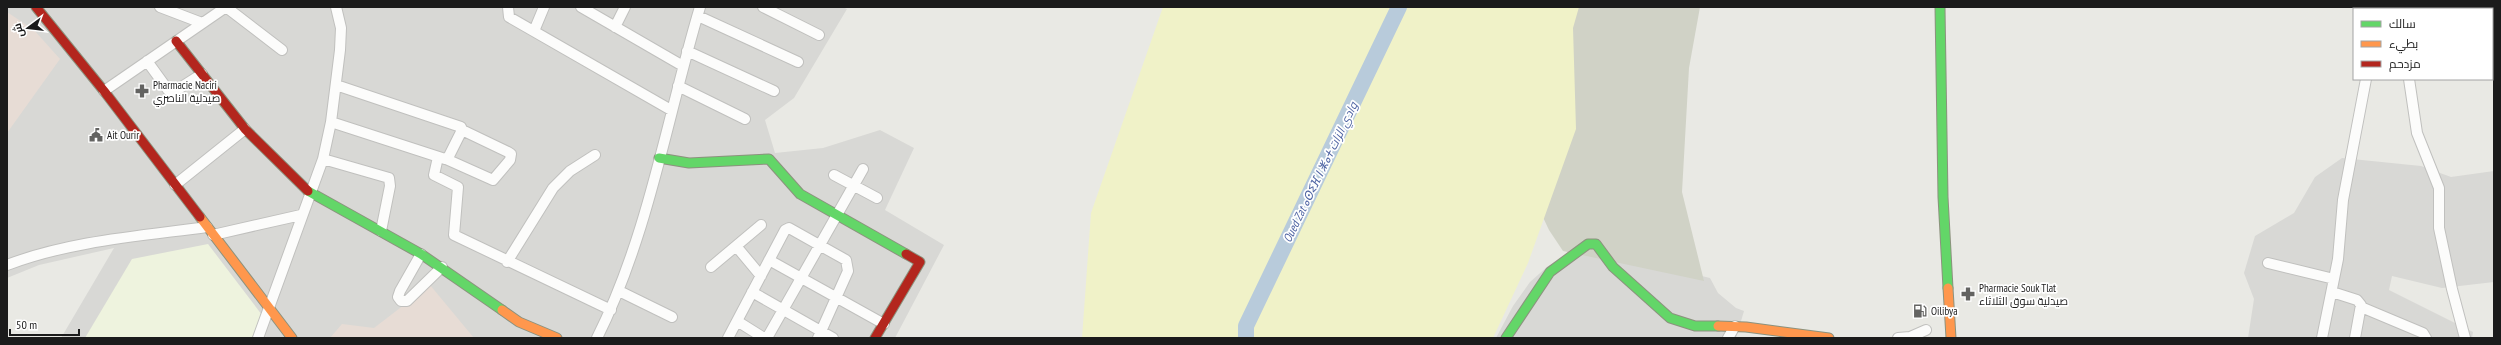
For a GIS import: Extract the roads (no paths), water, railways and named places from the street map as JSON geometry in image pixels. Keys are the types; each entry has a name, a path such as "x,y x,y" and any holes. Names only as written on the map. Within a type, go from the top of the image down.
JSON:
{"street":[{"path":"36,7 104,91 292,338"},
{"path":"42,7 49,24"},
{"path":"160,7 202,23"},
{"path":"104,91 226,7 282,50"},
{"path":"258,338 301,215 323,159 331,122 341,28 336,7"},
{"path":"508,7 509,17 672,110"},
{"path":"534,31 544,7"},
{"path":"581,7 683,66"},
{"path":"615,27 625,7"},
{"path":"763,7 819,35"},
{"path":"1940,7 1943,197 1951,338"},
{"path":"598,338 620,291 646,211 698,10 798,62"},
{"path":"176,41 245,129 293,178 311,192 442,267 519,322 557,338"},
{"path":"687,50 774,91"},
{"path":"147,61 168,90 172,93 202,74"},
{"path":"2322,338 2338,259 2343,200 2366,80"},
{"path":"2409,80 2417,133 2439,188 2439,228 2452,289 2465,338"},
{"path":"331,122 442,158 493,180 510,160 511,154 462,130 461,127 336,85"},
{"path":"678,86 745,119"},
{"path":"175,185 245,129"},
{"path":"462,130 442,158 434,175 458,187 454,235 507,262 611,310"},
{"path":"507,262 553,188 570,171 595,155"},
{"path":"659,158 689,163 769,159 800,194 920,262 875,338"},
{"path":"323,159 388,178 390,186 380,231"},
{"path":"737,321 766,338 835,215 863,169"},
{"path":"834,175 877,198"},
{"path":"7,265 37,253 62,248 210,231 301,215"},
{"path":"711,267 761,225"},
{"path":"728,338 787,228 791,228 846,260 848,265 848,271 819,335"},
{"path":"1506,338 1550,272 1588,244 1596,244 1613,267 1670,318 1695,326 1735,326 1829,338"},
{"path":"736,246 761,276"},
{"path":"421,254 400,291 398,297 401,301 407,301 442,267"},
{"path":"769,260 836,299 884,324"},
{"path":"2268,263 2334,279"},
{"path":"620,291 672,317"},
{"path":"752,292 819,335 833,338"},
{"path":"2332,292 2357,300 2361,308 2355,338"},
{"path":"2361,308 2423,333 2426,338"},
{"path":"1728,338 1735,326"},
{"path":"1898,338 1910,336 1926,330"}],"waterway":[{"name":"Oued Zat ⴰⵙⵉⴼ ⵏ ⵥⴰⵜ وادي الزات","path":"1246,338 1246,326 1399,7"}],"place":[{"name":"Pharmacie Naciri صيدلية الناصري","path":"142,91"},
{"name":"Ait Ourir","path":"96,135"},
{"name":"Pharmacie Souk Tlat صيدلية سوق الثلاثاء","path":"1968,294"},
{"name":"Oilibya","path":"1920,311"}]}
